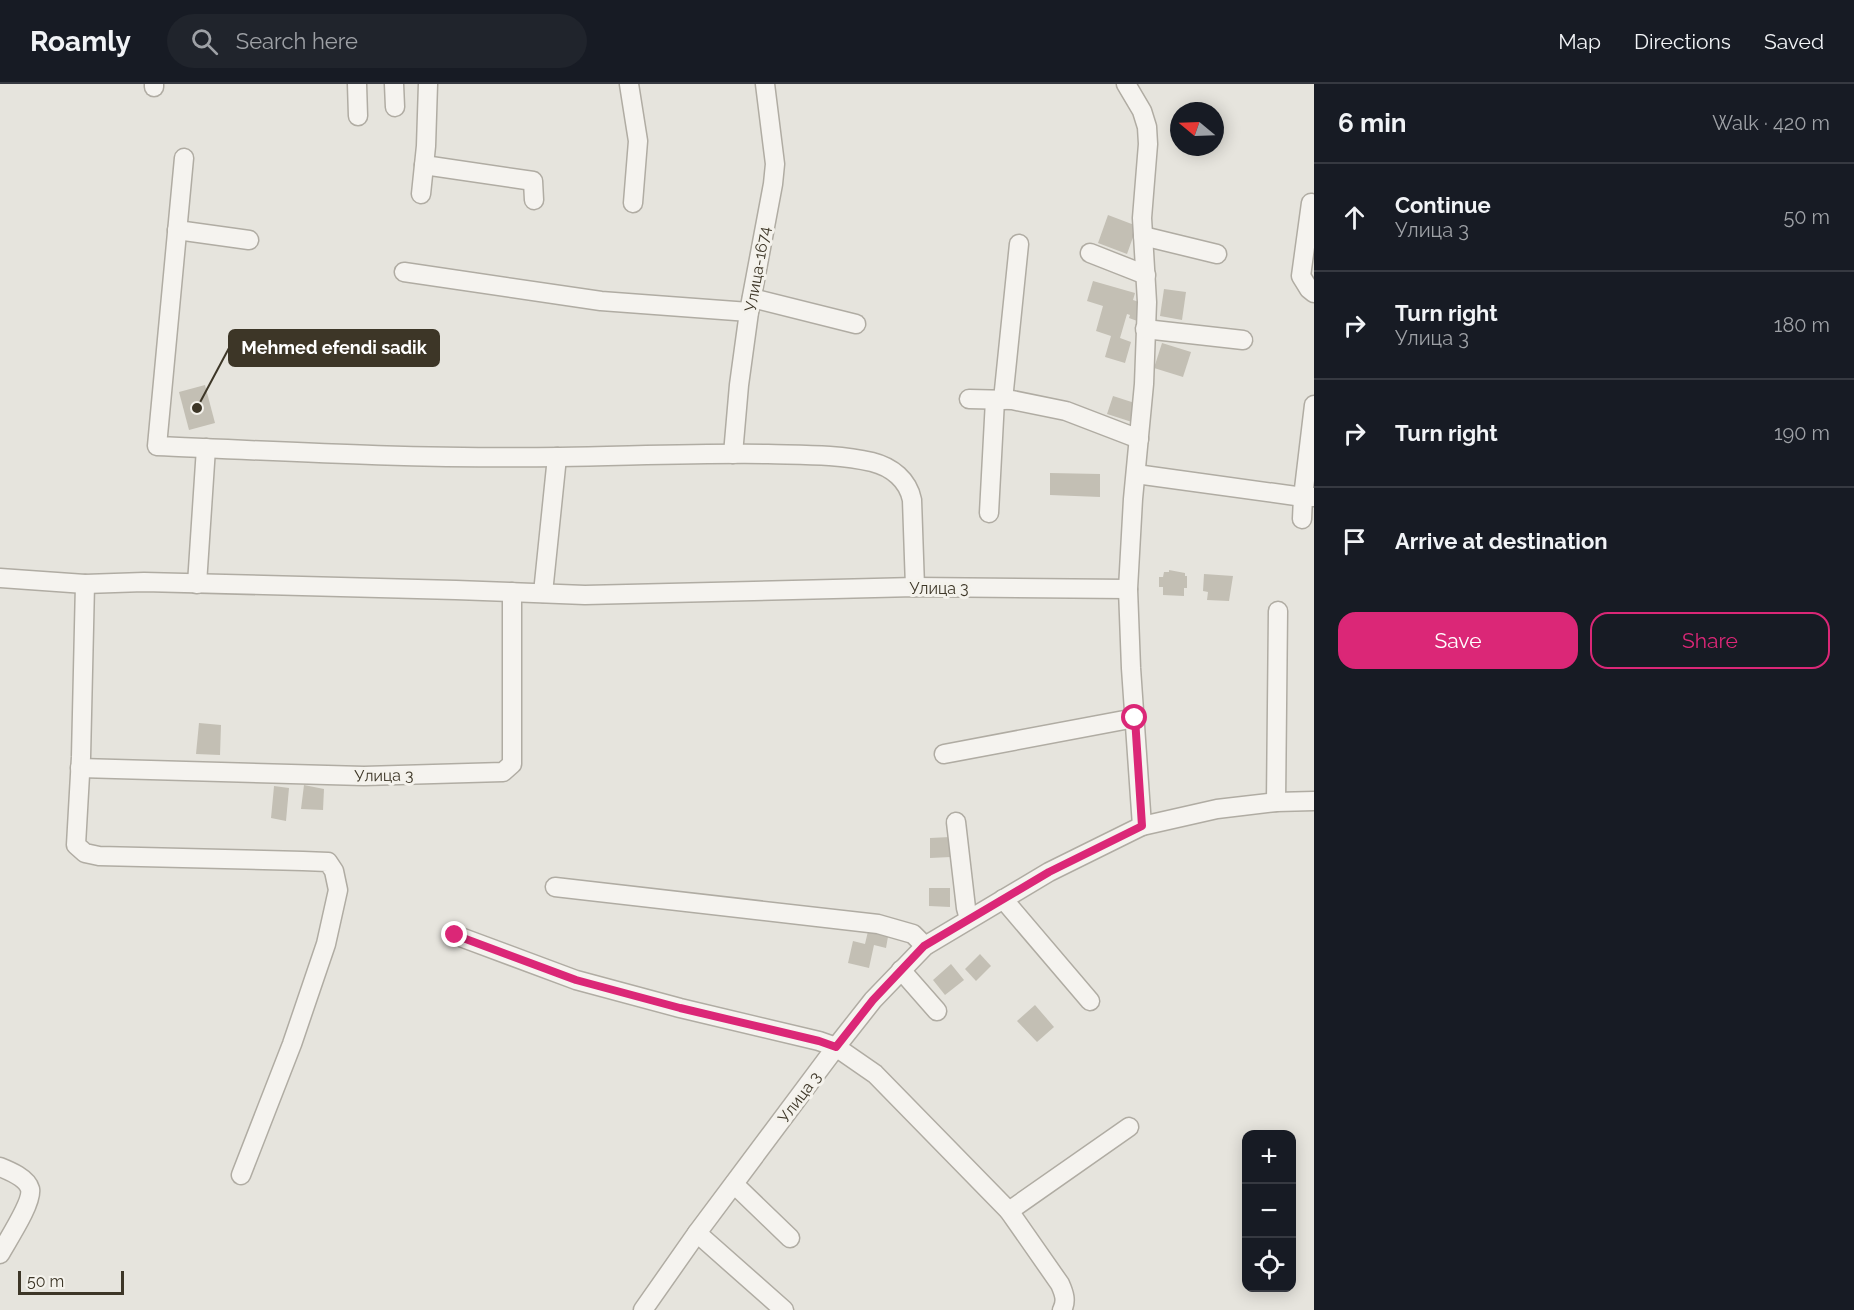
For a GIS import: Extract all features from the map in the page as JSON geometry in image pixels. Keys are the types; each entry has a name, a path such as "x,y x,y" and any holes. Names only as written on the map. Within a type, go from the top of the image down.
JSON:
{"street":[{"path":"357,84 358,116"},
{"path":"394,84 395,107"},
{"path":"421,194 428,84"},
{"path":"629,84 638,141 633,203"},
{"name":"Улица-1674","path":"733,454 739,385 750,305 775,164 765,84"},
{"path":"1126,84 1142,111 1147,127 1147,172 1142,218 1147,302 1144,384 1133,499 1128,589 1142,826"},
{"path":"184,158 157,446 321,453 557,457 733,454 844,458 875,463 897,475 910,491 915,587"},
{"path":"424,165 532,181 534,200"},
{"path":"1311,203 1301,276 1314,293"},
{"path":"177,230 249,240"},
{"path":"1143,236 1217,254"},
{"path":"989,513 999,400 1019,244"},
{"path":"1090,253 1146,275"},
{"path":"404,272 584,299 750,305 856,324"},
{"path":"1145,329 1243,340"},
{"path":"969,399 1012,400 1066,411 1139,439"},
{"path":"1302,519 1308,497 1314,405"},
{"path":"197,584 206,448"},
{"path":"543,593 557,457"},
{"path":"1136,474 1308,497"},
{"name":"Улица 3","path":"0,578 85,584 144,582 585,595 915,587 1128,589"},
{"path":"85,584 76,845 85,853 99,856 328,862 334,871 338,890 326,944 292,1044 241,1175"},
{"name":"Улица 3","path":"80,768 364,776 503,771 512,764 512,592"},
{"path":"1276,802 1278,611"},
{"path":"944,754 1135,718"},
{"name":"Улица 3","path":"643,1310 697,1233 836,1047 873,1000 924,946 1049,872 1142,826 1217,809 1276,802 1314,801"},
{"path":"956,822 969,919"},
{"path":"555,887 878,924 913,934 924,946"},
{"path":"1003,899 1090,1001"},
{"path":"455,935 576,980 836,1047 875,1074 1009,1211 1060,1284 1065,1296 1065,1305 1062,1310"},
{"path":"901,970 937,1011"},
{"path":"1009,1211 1129,1127"},
{"path":"0,1167 23,1179 30,1188 30,1196 0,1254"},
{"path":"734,1184 790,1238"},
{"path":"697,1233 784,1310"}],"building":[{"path":"1108,215 1137,226 1127,254 1098,243"},
{"path":"1093,281 1135,293 1133,300 1146,304 1140,322 1129,318 1130,315 1127,314 1120,338 1131,342 1125,363 1105,357 1111,336 1096,331 1103,306 1087,301"},
{"path":"1164,289 1186,292 1182,320 1160,316"},
{"path":"1162,343 1191,352 1183,377 1154,368"},
{"path":"205,385 215,423 189,430 179,392"},
{"path":"1113,396 1141,405 1135,423 1107,414"},
{"path":"1050,473 1100,474 1100,497 1050,495"},
{"path":"1169,570 1185,573 1187,576 1184,596 1163,595 1163,587 1159,587 1159,577 1163,577 1164,572 1169,572"},
{"path":"1204,574 1233,576 1229,601 1207,600 1208,592 1203,591"},
{"path":"199,723 221,725 220,755 196,754"},
{"path":"304,785 324,789 323,810 301,809"},
{"path":"274,786 289,788 286,821 271,818"},
{"path":"950,837 951,857 930,858 930,838"},
{"path":"929,888 950,888 950,907 929,906"},
{"path":"869,927 889,931 886,948 874,945 869,968 848,963 853,941 865,944"},
{"path":"980,954 991,966 976,981 965,969"},
{"path":"951,964 964,980 945,995 933,980"},
{"path":"1035,1005 1054,1027 1037,1042 1017,1021"}],"place":[{"name":"Mehmed efendi sadik","path":"197,408"}],"route":[{"path":"455,935 576,980 836,1047 873,1000 924,946 1049,872 1142,826 1135,718"}]}
